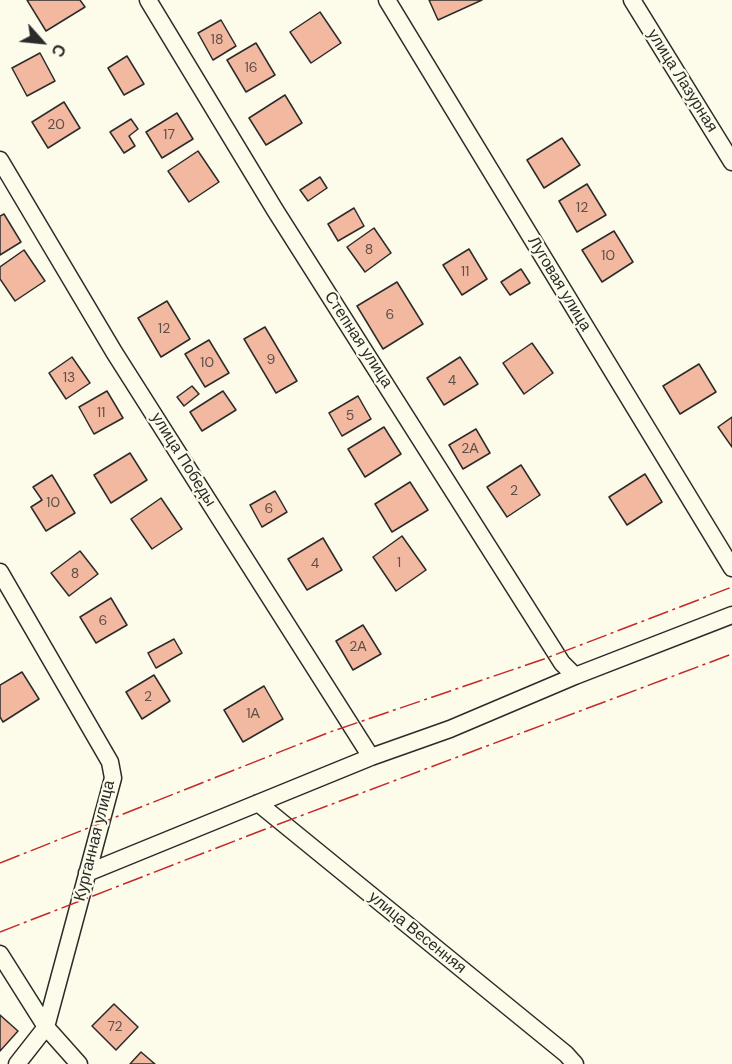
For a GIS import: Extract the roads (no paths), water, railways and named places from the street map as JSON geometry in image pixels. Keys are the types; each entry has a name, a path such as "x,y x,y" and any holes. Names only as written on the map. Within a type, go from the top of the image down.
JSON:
{"street":[{"name":"Степная улица","path":"148,0 275,210 562,663 575,676"},
{"name":"Луговая улица","path":"387,0 732,568"},
{"name":"улица Лазурная","path":"632,0 732,162"},
{"name":"улица Победы","path":"0,160 114,352 371,757"},
{"name":"Курганная улица","path":"0,572 110,762 113,778 46,1027"},
{"path":"87,873 371,757 450,729 575,676 732,615"},
{"name":"улица Весенняя","path":"258,803 566,1054 575,1064"},
{"path":"0,954 46,1027 79,1064"},
{"path":"17,1064 46,1027"}]}
